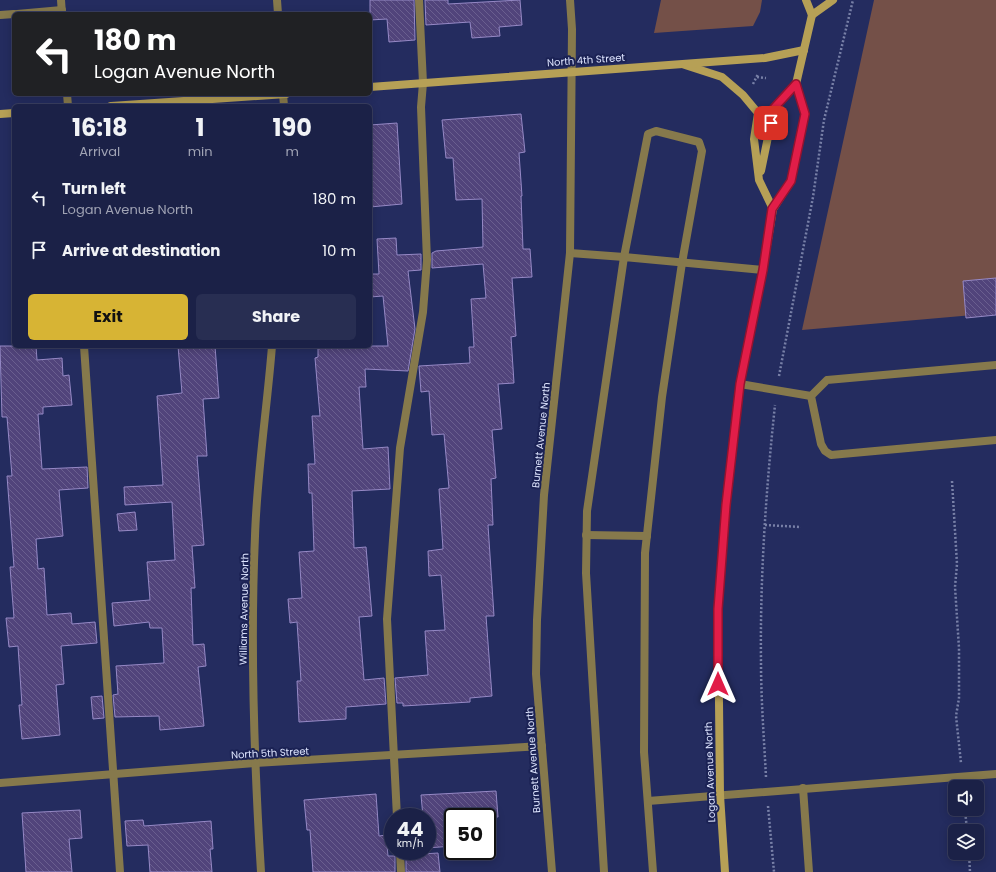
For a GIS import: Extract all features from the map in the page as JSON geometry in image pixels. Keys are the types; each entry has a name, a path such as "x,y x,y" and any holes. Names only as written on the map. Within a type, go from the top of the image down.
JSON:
{"main road":[{"path":"806,0 812,15 833,0"},
{"name":"Logan Avenue North","path":"759,180 774,108 796,84 812,15"},
{"name":"North 4th Street","path":"372,87 765,58 804,50"},
{"path":"681,64 722,77 743,95 758,113 754,139 759,180 772,209"},
{"name":"Logan Avenue North","path":"724,872 720,794 718,609 726,505 740,384 763,270 772,209 791,181 805,114 796,84"},
{"path":"140,104 255,96"},
{"path":"0,114 12,113"}],"street":[{"path":"61,0 62,12"},
{"path":"277,0 278,12"},
{"path":"396,808 387,619 400,448 424,304 427,260 421,107 423,83 419,0"},
{"name":"Burnett Avenue North","path":"552,872 536,674 537,620 544,495 570,253 572,29 570,0"},
{"path":"0,16 12,14"},
{"path":"604,872 586,573 586,511 624,257 648,134 656,131 699,142 702,150 682,263 662,397 646,536 644,752 653,872"},
{"path":"570,253 763,270"},
{"path":"84,348 120,872"},
{"name":"Williams Avenue North","path":"261,872 255,763 252,635 255,534 272,348"},
{"path":"811,396 827,380 996,365"},
{"path":"740,384 811,396"},
{"path":"811,396 821,444 825,451 831,455 996,440"},
{"path":"586,535 646,536"},
{"name":"North 5th Street","path":"0,783 255,763 542,746"},
{"path":"648,801 720,794 996,774"},
{"path":"803,788 809,872"},
{"path":"401,860 402,872"}],"path":[{"path":"774,872 767,791 761,661 765,526 777,390 813,197 824,120 853,0"},
{"path":"751,86 757,78 766,78"},
{"path":"952,481 957,564 955,587 959,648 959,698 956,716 963,776"},
{"path":"765,526 801,527"},
{"path":"969,860 970,872"}],"shaded area":[{"path":"661,0 762,0 760,12 753,26 654,33"},
{"path":"874,0 996,0 996,313 802,330"}],"building":[{"path":"370,0 414,0 415,40 389,42 387,19 372,20 372,12 370,12"},
{"path":"425,0 448,0 448,4 520,0 522,25 499,27 500,36 472,38 470,22 426,25"},
{"path":"521,114 525,152 519,153 522,196 523,249 530,249 532,277 512,278 516,336 511,337 514,383 498,384 502,429 492,430 496,478 491,479 493,525 488,525 494,616 486,616 492,696 470,698 470,702 403,706 403,703 397,703 395,678 428,675 425,631 445,630 441,575 429,576 428,551 443,549 439,489 449,488 444,434 432,435 429,391 421,392 419,366 470,363 469,347 474,347 471,299 486,298 483,264 432,268 432,253 436,251 483,247 482,199 456,200 453,158 446,158 442,120"},
{"path":"397,123 402,204 372,207 372,125"},
{"path":"396,238 397,255 421,254 421,270 408,271 415,329 408,371 365,369 366,387 359,387 363,449 388,447 390,489 352,491 354,548 366,547 372,616 359,617 364,680 384,678 386,704 346,707 346,719 299,722 297,681 301,681 297,622 290,623 288,599 302,598 299,552 314,551 312,493 309,493 308,464 315,464 312,416 320,416 315,358 318,357 318,348 372,348 372,346 388,346 383,296 372,297 372,274 379,274 377,239"},
{"path":"996,278 996,315 966,318 963,281"},
{"path":"0,346 12,346 12,348 36,348 37,360 62,358 63,376 69,375 72,405 43,407 43,414 38,414 42,469 87,467 88,488 59,490 63,536 36,539 38,569 44,568 47,615 71,613 72,624 95,622 97,643 61,646 64,684 56,685 60,735 22,739 19,705 22,705 18,646 9,647 6,618 14,618 10,567 14,567 7,476 12,476 7,417 2,417"},
{"path":"178,348 215,348 219,398 203,399 207,456 197,456 204,545 192,546 195,588 191,588 193,645 204,644 206,666 198,667 204,726 160,730 159,716 115,717 113,695 118,694 116,666 164,663 162,628 150,628 149,622 114,626 112,603 150,600 147,562 175,560 172,502 125,505 124,487 163,485 157,396 182,393"},
{"path":"135,512 137,530 119,531 117,514"},
{"path":"102,696 104,718 93,719 91,697"},
{"path":"496,791 498,817 496,817 496,808 444,808 444,847 436,847 436,808 422,808 421,795"},
{"path":"376,794 379,836 384,835 384,860 395,860 395,872 313,872 310,830 307,830 304,800"},
{"path":"80,810 82,838 69,839 72,872 26,872 22,813"},
{"path":"143,820 144,826 211,821 213,849 210,849 212,872 150,872 148,845 127,846 125,821"},
{"path":"436,853 438,853 440,872 406,872 406,860 436,860"}],"route":[{"path":"718,684 718,609 726,505 740,384 763,270 772,209 791,181 805,114 796,84 774,108 771,123"}]}
